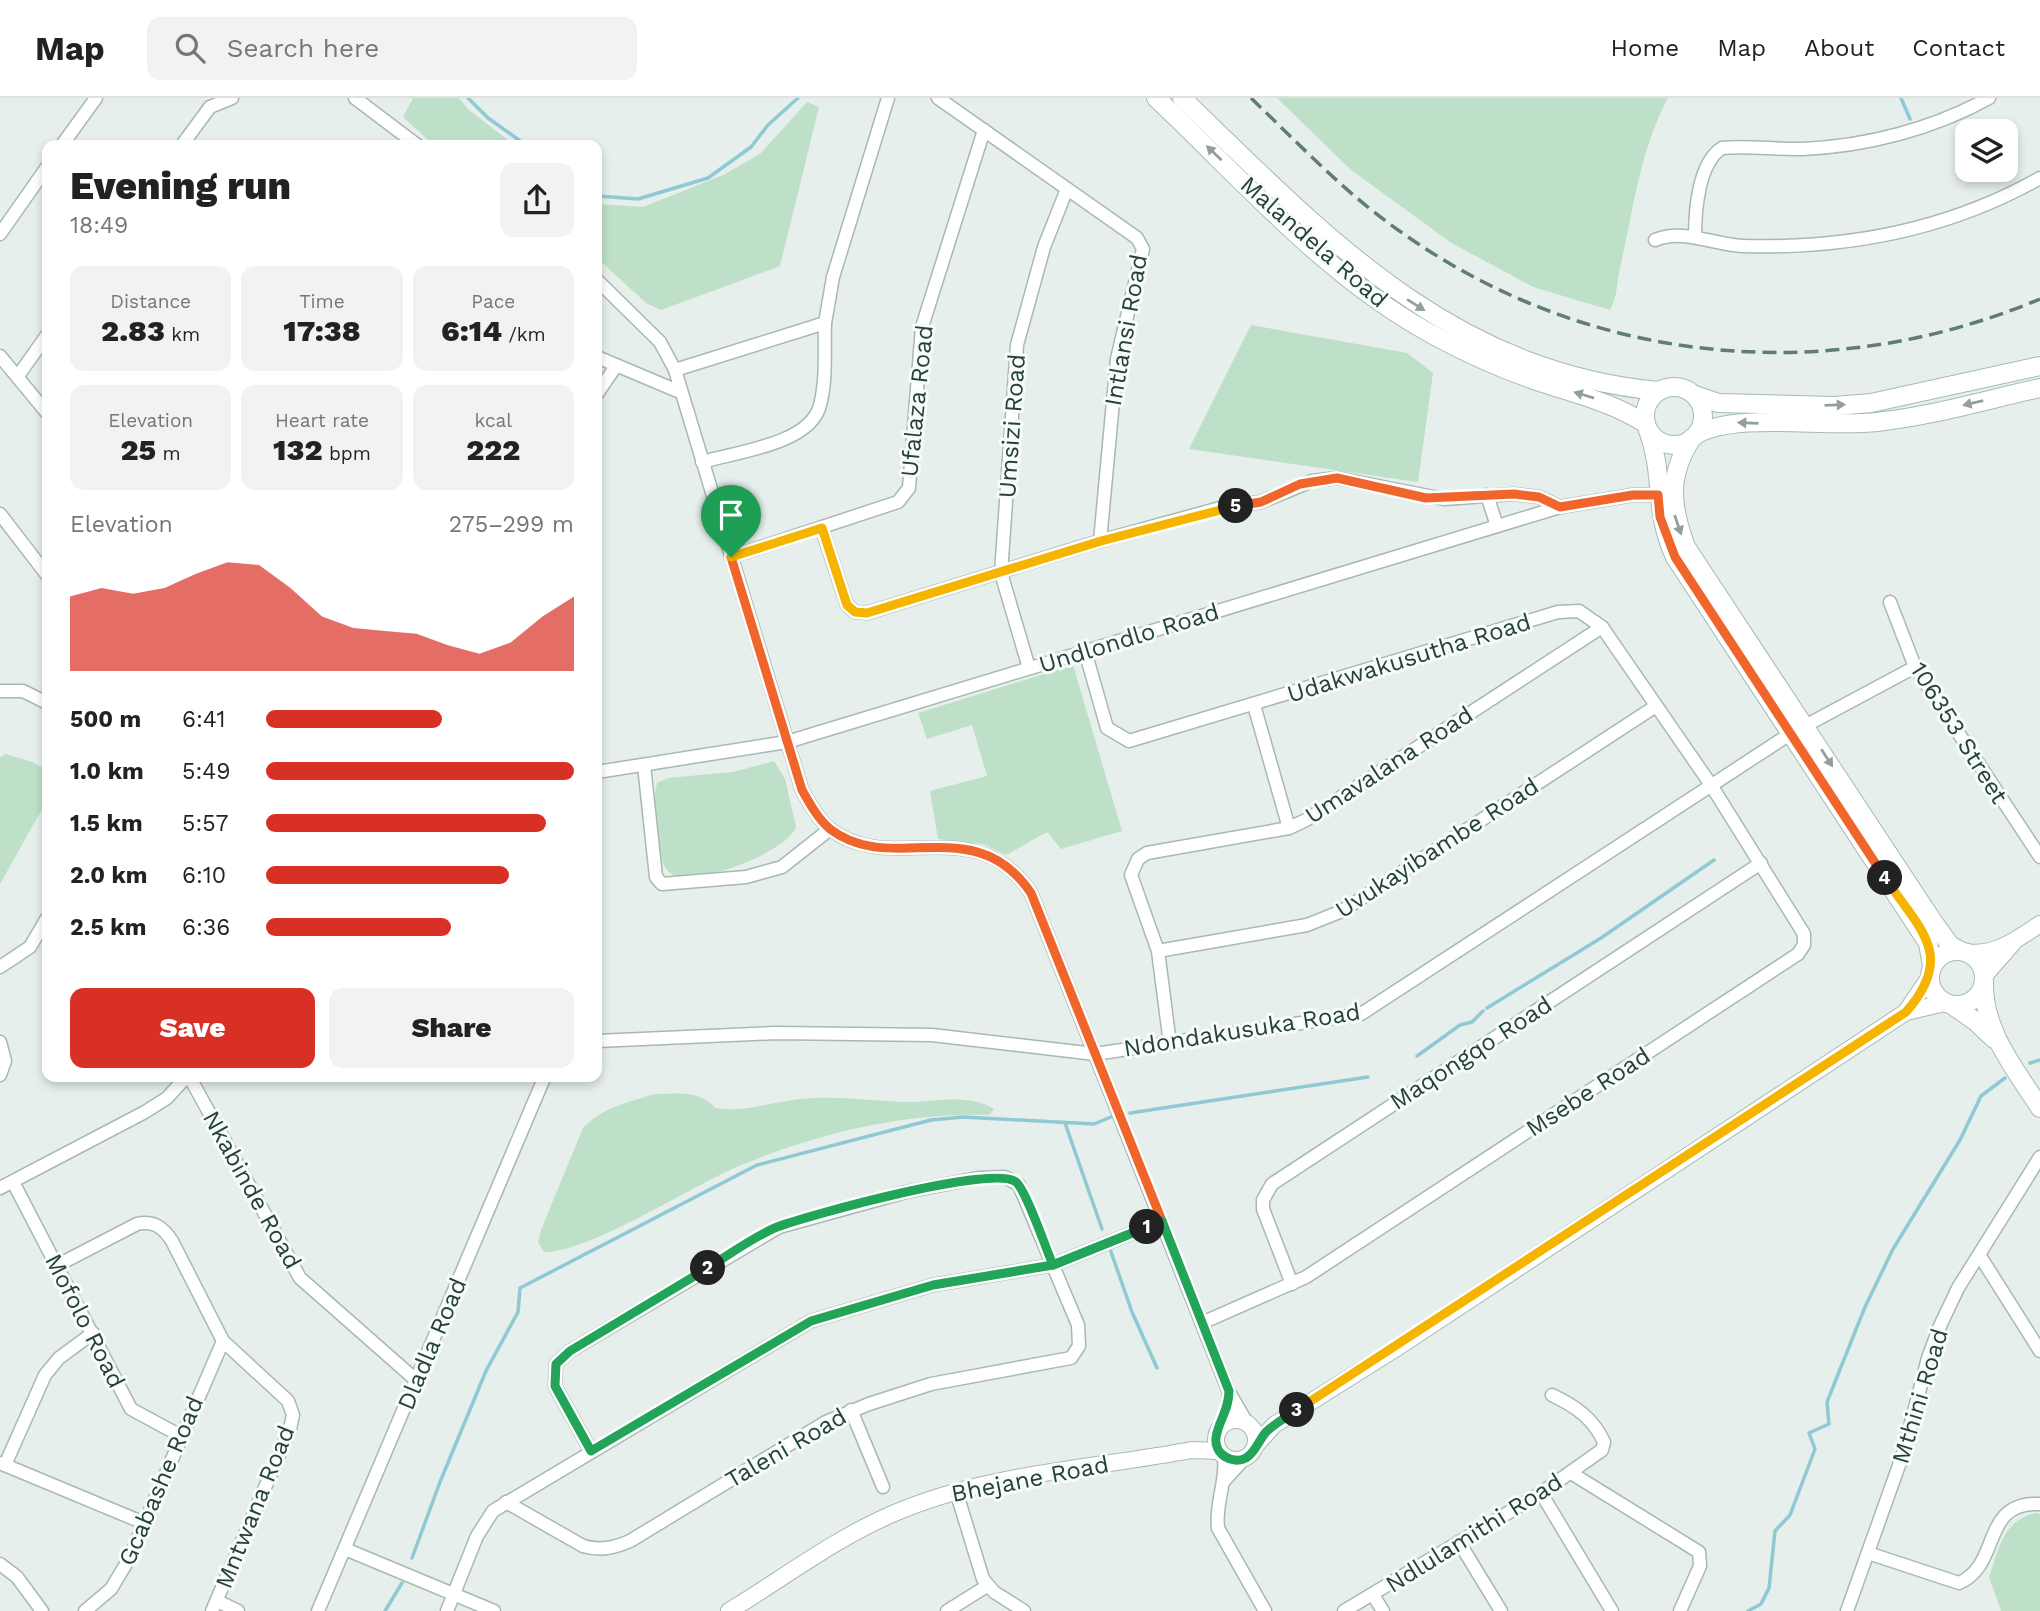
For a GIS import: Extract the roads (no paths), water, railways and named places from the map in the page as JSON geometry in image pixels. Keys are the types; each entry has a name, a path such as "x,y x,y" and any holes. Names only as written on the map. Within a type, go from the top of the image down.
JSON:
{"main road":[{"name":"Malandela Road","path":"1156,98 1322,256 1404,319 1475,357 1533,380 1618,407 1647,427"},
{"name":"Malandela Road","path":"1182,98 1353,259 1436,317 1504,351 1564,374 1601,383 1658,391"},
{"path":"2001,1046 1975,1021 1935,995 1928,943 1686,547 1665,495 1657,454 1647,427 1648,402 1658,391 1673,386 1718,403 1835,406 1871,403 2040,366"},
{"path":"1647,427 1657,439 1668,444 1681,444 1712,426 1732,423 1838,425 1878,422 2040,388"},
{"path":"1665,495 1695,436 1703,414 1695,395"},
{"path":"1798,730 1943,935 1978,960 1984,978 1986,1008 2001,1046 2040,1108"},
{"path":"1931,972 1946,952 1962,951"},
{"path":"1948,1004 1973,1000 1984,978"}],"street":[{"path":"66,140 96,98"},
{"path":"186,140 211,107 232,98"},
{"path":"355,98 410,140"},
{"path":"702,462 797,434 813,422 822,394 825,323 834,277 888,98"},
{"name":"Intlansi Road","path":"938,98 1137,238 1143,249 1117,359 1101,541"},
{"path":"1695,237 1695,219 1707,167 1713,153 1722,148 1804,149 1858,143 1909,132 1989,98"},
{"name":"Ufalaza Road","path":"731,557 898,502 909,488 922,327 984,130"},
{"path":"0,234 42,174"},
{"path":"1655,240 1665,236 1695,237 1742,246 1815,246 1905,233 1984,207 2040,178"},
{"name":"Umsizi Road","path":"1029,668 1001,573 1017,345 1044,247 1067,189"},
{"path":"602,285 660,342 675,370 802,790 814,811 830,829 864,845 960,847 986,854 1015,872 1031,893 1204,1322 1229,1391 1256,1435 1256,1445"},
{"path":"675,370 825,323"},
{"path":"18,376 42,342"},
{"path":"0,356 42,407"},
{"path":"602,359 680,392"},
{"path":"602,387 616,366"},
{"path":"822,528 847,605 855,612 867,613 1101,541 1220,508 1261,502 1300,484 1337,478 1426,498 1487,495 1539,497 1560,507"},
{"path":"1487,495 1497,526"},
{"name":"Undlondlo Road","path":"602,771 788,742 1560,507 1633,495 1665,495"},
{"path":"0,514 42,569"},
{"name":"106353 Street","path":"1890,602 1915,667 2040,857"},
{"name":"Udakwakusutha Road","path":"1085,652 1107,728 1121,739 1129,741 1558,612 1579,611 1602,627 1711,785"},
{"name":"Umavalana Road","path":"1170,1044 1158,951 1131,875 1138,859 1147,853 1289,828 1602,627"},
{"name":"Ndondakusuka Road","path":"602,1041 776,1033 932,1035 1095,1054 1348,1017 1373,1009 1798,730 1915,667"},
{"path":"0,691 23,691 42,700"},
{"path":"1254,705 1289,828"},
{"name":"Uvukayibambe Road","path":"1158,951 1307,925 1342,911 1656,706"},
{"path":"643,765 656,877 667,886 746,877 782,867 830,829"},
{"name":"Msebe Road","path":"1204,1322 1292,1284 1798,954 1804,945 1804,934 1711,785"},
{"name":"Maqongqo Road","path":"1292,1284 1263,1209 1263,1200 1272,1184 1761,863"},
{"path":"1962,951 1986,951 2014,941 2040,924"},
{"path":"0,967 30,947 42,927"},
{"path":"1984,978 2014,941"},
{"path":"1224,1481 1274,1425 1395,1349 1906,1012 1919,997 1931,972"},
{"path":"1906,1012 1948,1004"},
{"path":"0,1042 5,1061 0,1074"},
{"path":"0,1188 145,1112 167,1098 182,1082"},
{"name":"Nkabinde Road","path":"191,1082 300,1278 417,1381"},
{"name":"Dladla Road","path":"318,1611 542,1082"},
{"name":"Mthini Road","path":"1847,1611 1903,1454 1928,1358 1958,1288 2040,1157"},
{"path":"591,1451 555,1386 554,1371 561,1358 779,1227 906,1192 978,1178 1005,1177 1019,1185 1053,1265"},
{"name":"Mofolo Road","path":"13,1182 131,1409 181,1436"},
{"path":"447,1611 483,1524 506,1502 811,1321 933,1285 1053,1265 1162,1221"},
{"name":"Mntwana Road","path":"56,1266 126,1228 143,1223 153,1224 164,1230 223,1341 288,1401 293,1415 290,1429 214,1606"},
{"path":"1980,1256 2040,1351"},
{"name":"Taleni Road","path":"506,1502 583,1546 612,1548 630,1541 826,1422 851,1410 930,1384 1071,1358 1080,1339 1053,1265"},
{"path":"93,1334 59,1358 45,1375 3,1464 144,1523"},
{"name":"Gcabashe Road","path":"85,1611 100,1600 120,1576 223,1341"},
{"path":"1229,1391 1229,1405 1220,1443 1224,1481 1216,1513 1218,1528 1265,1611"},
{"name":"Ndlulamithi Road","path":"1344,1611 1541,1493 1602,1450 1604,1442 1601,1435 1581,1410 1552,1395"},
{"path":"851,1410 883,1488"},
{"path":"1220,1443 1233,1420 1249,1425 1274,1425"},
{"path":"1220,1443 1234,1460 1245,1458"},
{"name":"Bhejane Road","path":"729,1611 750,1606 866,1527 956,1492 1024,1476 1192,1450 1220,1443"},
{"path":"1571,1473 1696,1549 1701,1556 1700,1566 1680,1611"},
{"path":"956,1492 975,1559 987,1586 1024,1611"},
{"path":"1541,1493 1612,1611"},
{"path":"1868,1553 1959,1583 1980,1568 2001,1518 2020,1507 2040,1504"},
{"path":"1459,1542 1501,1611"},
{"path":"345,1549 495,1611"},
{"path":"0,1564 16,1577 42,1611"},
{"path":"947,1611 987,1586"},
{"path":"1373,1595 1383,1611"},
{"path":"214,1606 238,1611"}],"waterway":[{"path":"468,98 488,118 519,140"},
{"path":"602,196 638,199 708,178 751,147 768,125 798,98"},
{"path":"1901,98 1910,119"},
{"path":"1487,1008 1601,938 1714,860"},
{"path":"1417,1056 1460,1025 1472,1022 1483,1011"},
{"path":"2030,1063 2040,1060"},
{"path":"1130,1113 1368,1077"},
{"path":"1748,1611 1761,1604 1769,1588 1775,1531 1790,1515 1815,1449 1809,1433 1829,1424 1827,1402 1865,1307 1893,1249 1960,1140 1981,1096 2005,1078"},
{"path":"412,1558 486,1371 518,1312 520,1288 757,1165 931,1120 963,1117 1094,1124 1111,1117"},
{"path":"1065,1123 1102,1229"},
{"path":"1110,1249 1132,1312 1157,1368"},
{"path":"385,1611 402,1583"}],"railway":[{"path":"1251,98 1342,185 1401,232 1474,277 1550,312 1630,336 1712,349 1794,352 1877,345 1959,327 2040,299"}]}
